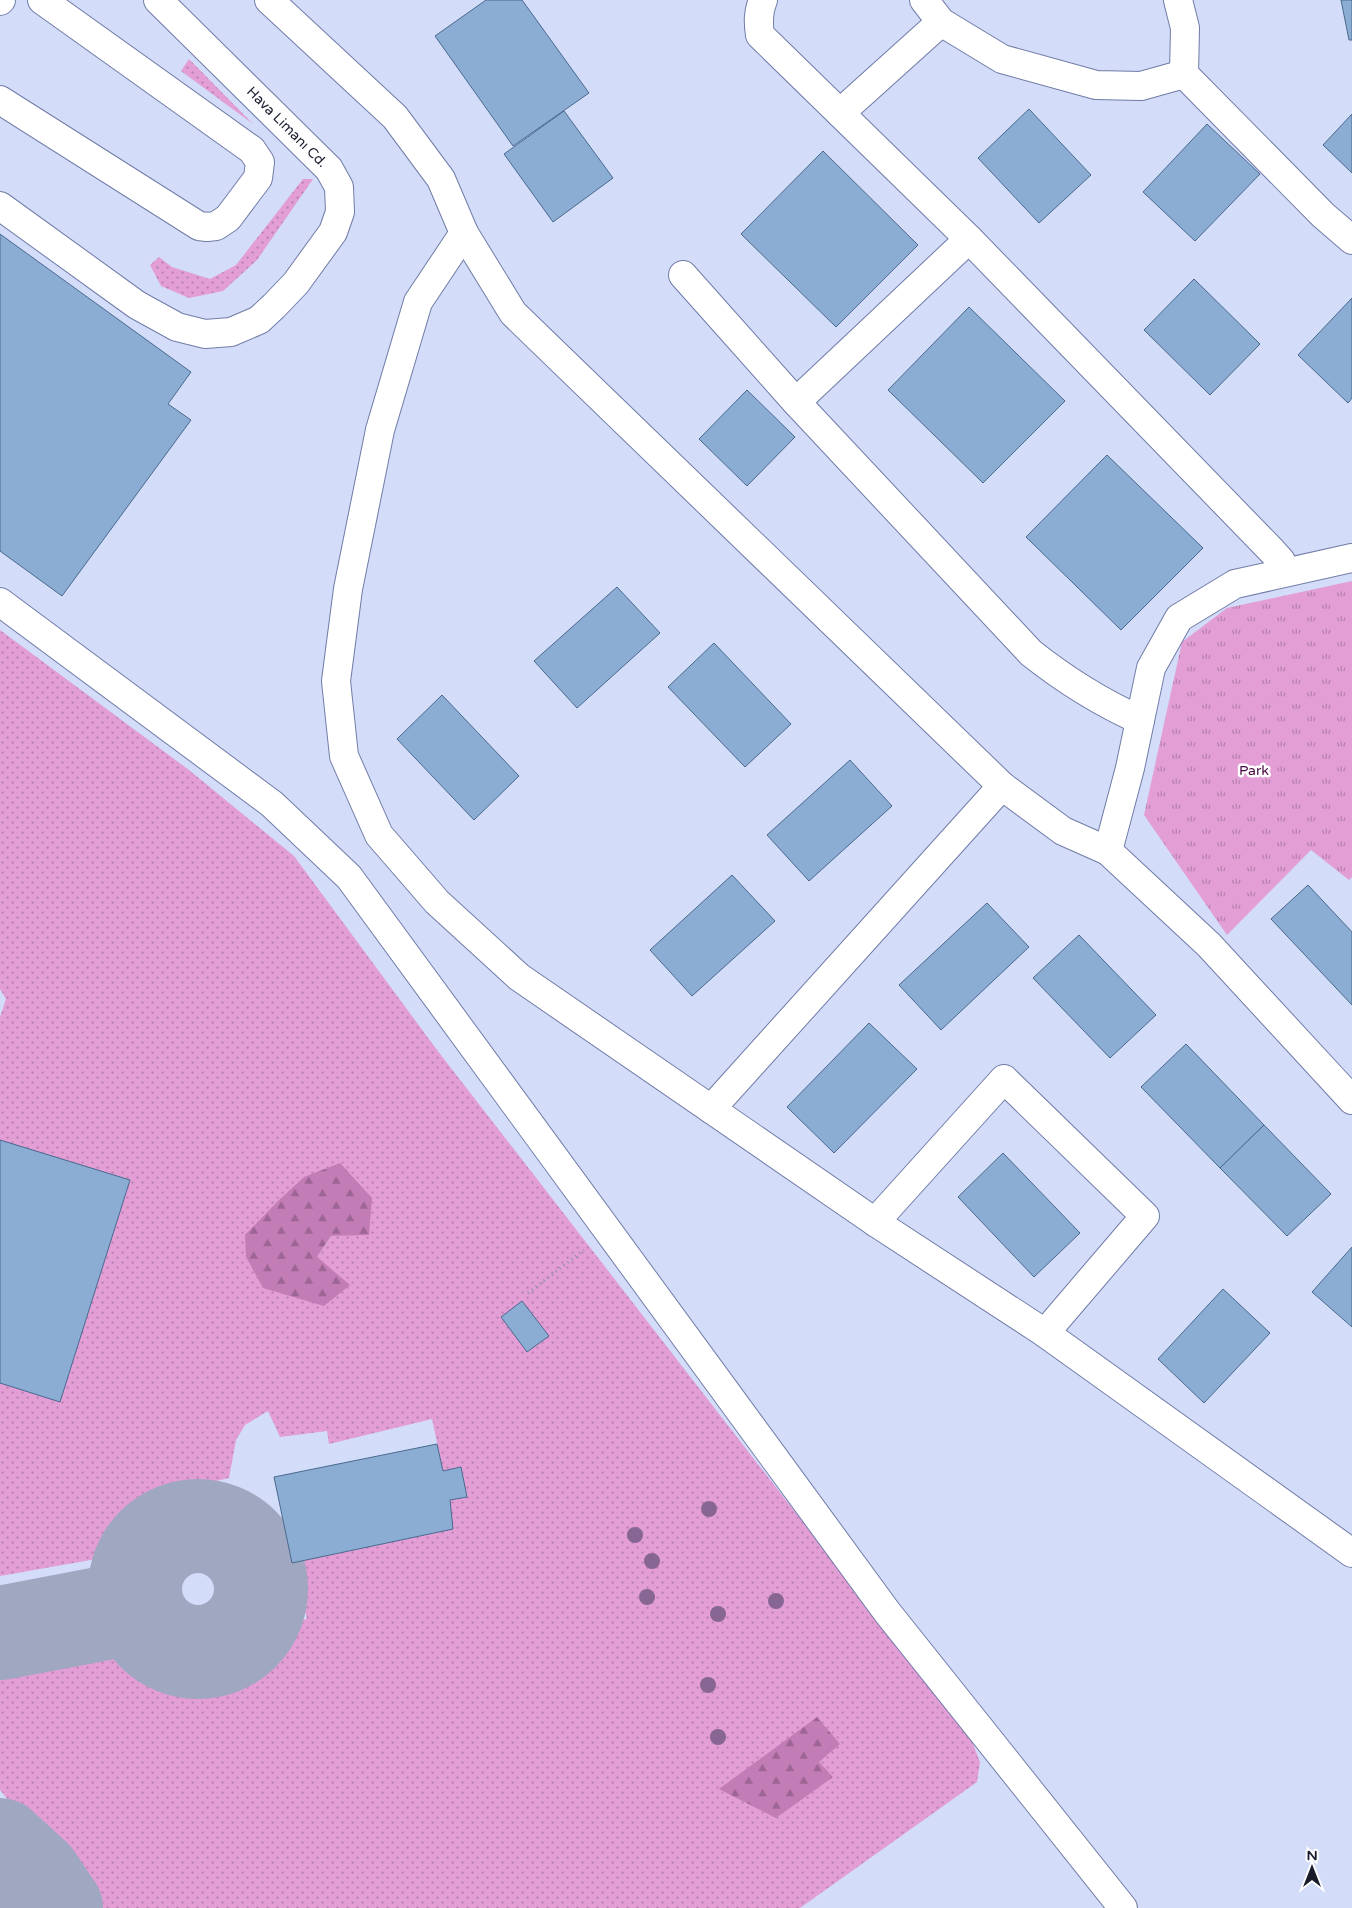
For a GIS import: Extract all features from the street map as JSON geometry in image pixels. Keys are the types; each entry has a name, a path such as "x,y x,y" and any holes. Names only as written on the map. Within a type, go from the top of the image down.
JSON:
{"street":[{"path":"0,100 199,226 207,227 223,223 258,178 260,162 252,150 42,0"},
{"name":"Hava Limanı Cd.","path":"0,206 137,305 177,327 205,334 231,332 242,328 259,320 296,283 333,232 340,212 339,187 329,169 158,0"},
{"path":"269,0 395,117 441,179 464,233 513,313 1002,786 1063,831 1108,851 1209,944 1352,1100"},
{"path":"763,0 759,16 760,35 969,239 1272,551 1281,561 1284,572"},
{"path":"924,0 941,22 1002,59 1096,85 1141,86 1184,74"},
{"path":"1178,0 1185,28 1184,74 1323,215 1352,240"},
{"path":"840,114 941,22"},
{"path":"464,233 418,302 380,430 348,589 336,681 344,756 379,835 437,902 519,977 875,1222 1045,1333 1352,1553"},
{"path":"796,402 969,239"},
{"path":"683,275 796,402 1031,653 1058,675 1086,694 1140,720"},
{"path":"1108,851 1130,768 1151,668 1178,618 1235,584 1352,558"},
{"path":"0,602 272,804 349,877 887,1612 1123,1908"},
{"path":"711,1109 1002,786"},
{"path":"875,1222 1004,1079 1145,1216 1045,1333"}],"path":[{"path":"528,1293 609,1231"}],"green space":[{"path":"189,59 253,124 181,71"},
{"path":"303,179 313,179 257,260 223,291 189,298 161,286 150,265 159,257 172,267 210,279 236,265"},
{"name":"Park","path":"1352,581 1352,877 1349,880 1311,850 1227,935 1144,815 1182,642 1227,608"},
{"path":"0,630 189,770 294,856 437,1050 971,1739 980,1762 977,1782 800,1908 95,1908 0,1790 0,1676 119,1649 155,1673 199,1677 238,1662 282,1624 307,1619 292,1563 452,1529 450,1500 467,1497 461,1467 443,1471 432,1419 329,1444 327,1431 280,1437 268,1411 245,1425 236,1440 229,1478 175,1490 124,1514 111,1536 102,1558 0,1576 0,1017 6,999 0,989","holes":["340,1163 369,1234 331,1236 317,1257"]},
{"path":"340,1163 372,1198 369,1235 331,1236 317,1257 350,1285 324,1306 263,1288 246,1257 245,1235 304,1177"},
{"path":"817,1717 840,1744 819,1762 833,1777 776,1818 719,1789"}],"building":[{"path":"486,0 522,0 589,93 513,146 435,36"},
{"path":"1341,0 1352,0 1352,40 1349,40"},
{"path":"1029,109 1091,175 1039,223 978,158"},
{"path":"564,111 613,178 553,222 504,154"},
{"path":"1352,114 1352,173 1323,145"},
{"path":"1207,124 1260,174 1195,241 1143,192"},
{"path":"823,151 918,245 836,327 741,234"},
{"path":"0,234 191,372 168,404 191,420 62,596 0,551"},
{"path":"1194,279 1260,344 1210,395 1144,330"},
{"path":"1352,298 1352,398 1348,403 1298,355"},
{"path":"969,307 1065,401 983,483 888,390"},
{"path":"747,390 795,437 747,486 699,439"},
{"path":"1107,455 1203,548 1121,630 1026,537"},
{"path":"617,587 660,633 577,708 534,661"},
{"path":"714,643 791,724 745,767 668,687"},
{"path":"442,695 519,776 474,820 397,739"},
{"path":"850,760 892,806 809,881 767,835"},
{"path":"732,875 775,921 692,996 650,950"},
{"path":"1308,885 1352,932 1352,1005 1271,919"},
{"path":"987,903 1029,947 941,1030 899,985"},
{"path":"1079,935 1156,1015 1110,1058 1033,978"},
{"path":"869,1023 917,1069 834,1153 787,1107"},
{"path":"1186,1044 1264,1125 1220,1168 1141,1087"},
{"path":"1264,1125 1331,1194 1287,1236 1220,1168"},
{"path":"0,1140 130,1180 60,1402 0,1383"},
{"path":"1003,1153 1080,1233 1034,1277 958,1197"},
{"path":"1352,1247 1352,1327 1312,1292"},
{"path":"1223,1289 1270,1333 1204,1403 1158,1359"},
{"path":"522,1301 549,1336 527,1352 501,1317"},
{"path":"437,1444 443,1471 461,1467 467,1497 450,1500 453,1529 292,1563 274,1477"}],"taxiway":[{"path":"198,1526 222,1531 242,1545 256,1565 261,1589 256,1613 242,1633 222,1647 198,1652 174,1647 154,1633 140,1613 135,1589 140,1565 154,1545 174,1531 198,1526"},
{"path":"0,1633 137,1607"},
{"path":"0,1845 35,1877 56,1908"}]}
